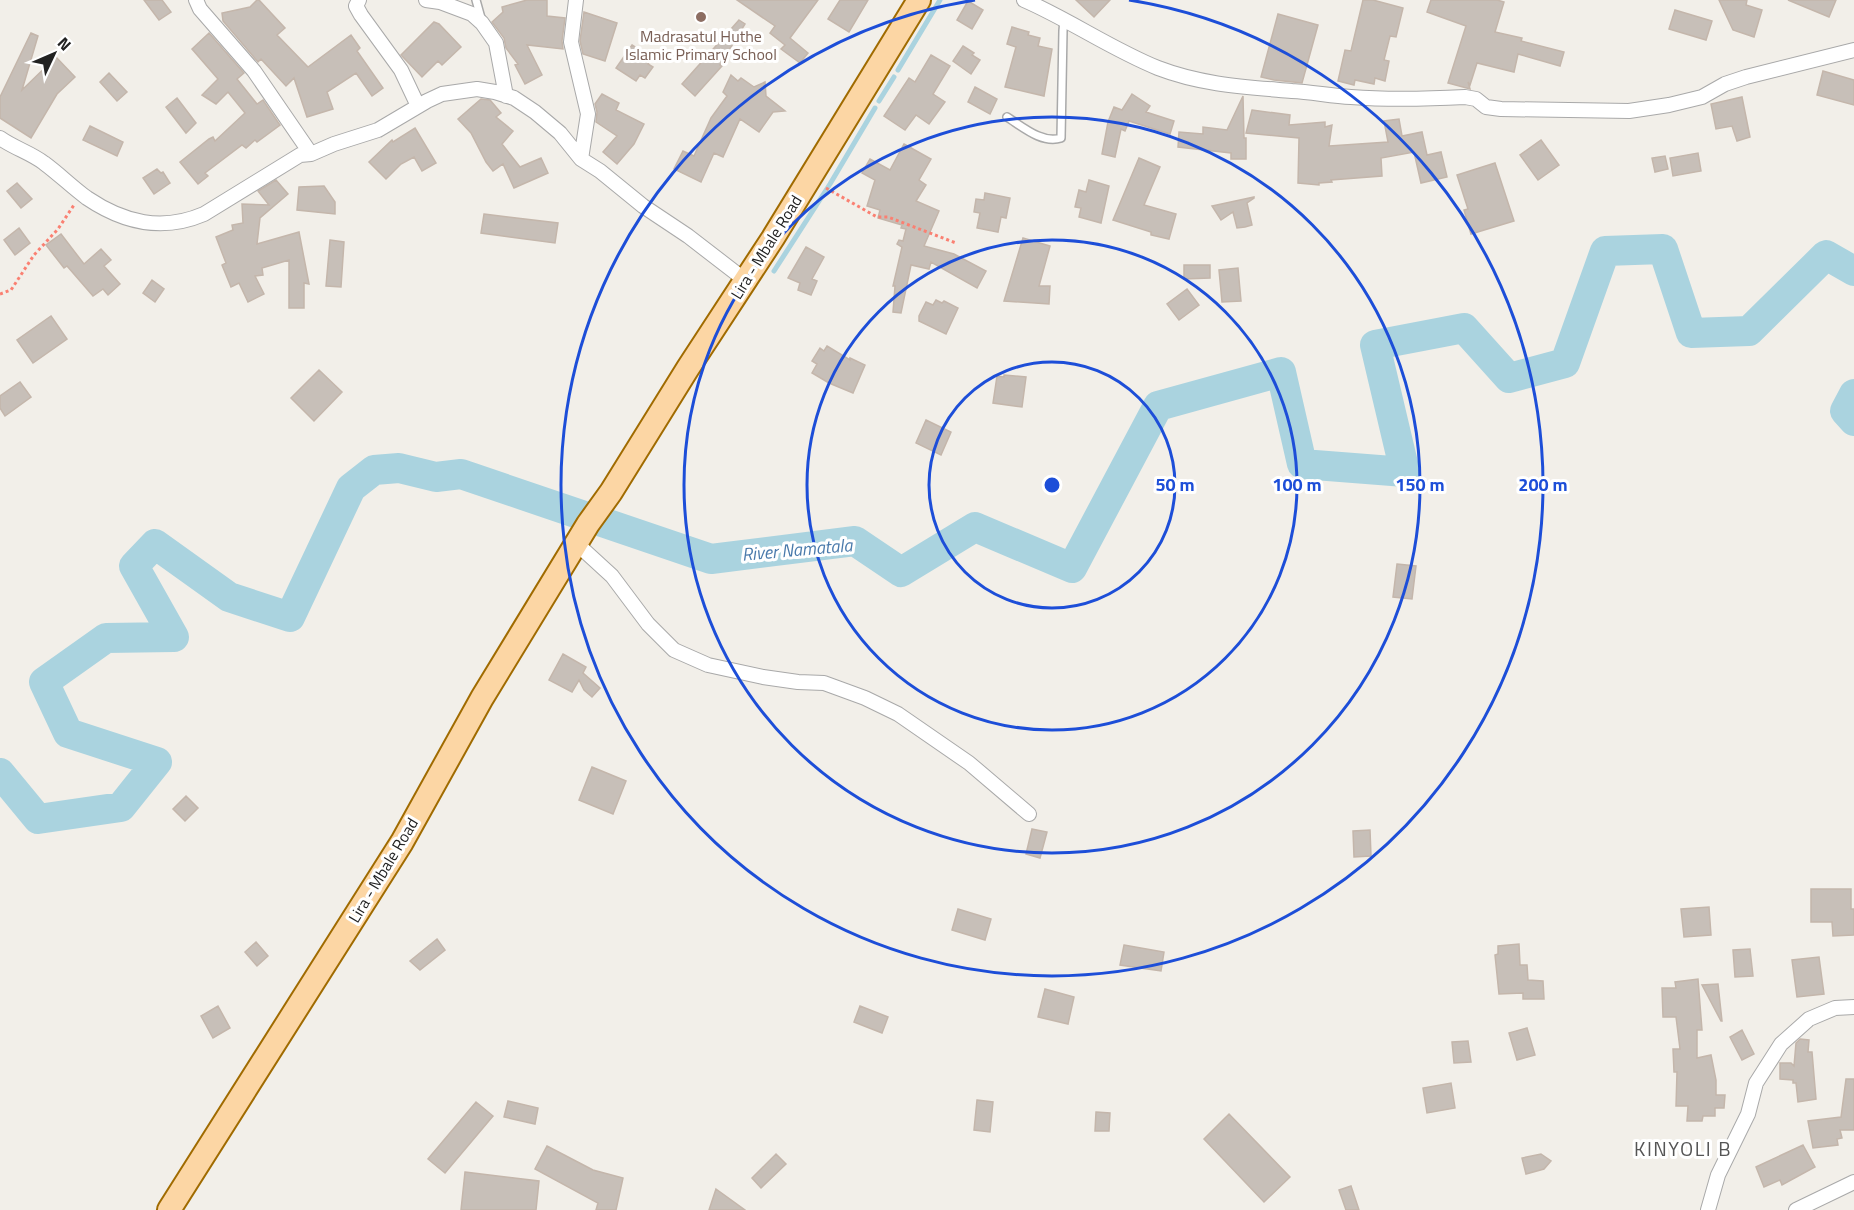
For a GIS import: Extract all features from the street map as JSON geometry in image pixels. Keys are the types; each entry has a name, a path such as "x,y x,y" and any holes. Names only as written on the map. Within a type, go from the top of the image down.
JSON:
{"main road":[{"name":"Lira - Mbale Road","path":"169,1210 402,842 482,698 582,534 745,280 919,0"}],"street":[{"path":"196,0 200,9 254,71 311,154"},
{"path":"359,0 356,6 361,15 401,70 418,106"},
{"path":"426,0 440,2 472,14 482,23 496,44 506,96"},
{"path":"576,0 571,42 588,114 581,159"},
{"path":"1024,0 1064,19 1120,51 1192,79 1230,86 1352,98 1465,97 1476,99 1486,107 1501,109 1629,111 1669,105 1702,97 1725,84 1746,77 1854,50"},
{"path":"0,138 42,161 81,194 110,211 140,222 171,224 188,221 204,214 300,155 311,154 378,130 442,94 477,89 495,92 514,99 535,112 560,133 581,159 745,280"},
{"path":"582,534 648,624 674,650 708,665 763,677 824,683 865,698 898,714 969,763 1029,814"},
{"path":"1708,1210 1718,1175 1748,1114 1756,1083 1781,1044 1809,1019 1835,1008 1854,1007"},
{"path":"1796,1210 1854,1182"}],"lane":[{"path":"476,0 482,23"},
{"path":"1007,117 1038,136 1053,141 1061,138 1064,19"}],"path":[{"path":"809,178 877,217 888,217 956,243"},
{"path":"0,294 11,290 34,255 58,229 81,194"}],"building":[{"path":"144,0 162,0 171,12 159,20"},
{"path":"257,0 285,28 277,35 308,67 351,35 360,48 357,51 383,88 372,96 356,73 327,92 333,109 307,117 294,78 286,86 261,59 258,62 223,21 222,13 250,7"},
{"path":"527,0 547,0 547,16 565,18 563,49 527,45 542,75 525,84 515,65 518,64 492,22 503,12 502,7"},
{"path":"737,0 818,0 790,38 808,53 800,63 781,49 785,45 770,33 775,26"},
{"path":"840,0 868,0 849,32 828,19"},
{"path":"1076,0 1110,0 1094,17"},
{"path":"1363,0 1373,0 1403,8 1396,37 1390,36 1384,60 1389,61 1385,81 1375,78 1374,84 1355,80 1354,85 1338,81 1345,50 1351,51"},
{"path":"1431,0 1497,0 1504,2 1495,32 1564,52 1560,66 1518,54 1514,72 1477,63 1470,85 1468,82 1470,89 1448,83 1466,26 1427,12"},
{"path":"1719,0 1747,0 1746,5 1762,10 1754,37 1733,30"},
{"path":"1788,0 1836,0 1829,17"},
{"path":"968,1 983,10 972,29 957,20"},
{"path":"1675,10 1712,21 1706,40 1669,29"},
{"path":"584,12 617,23 605,61 583,54 580,41"},
{"path":"1278,14 1318,25 1302,83 1261,77"},
{"path":"739,20 745,24 720,65 722,66 695,96 682,84"},
{"path":"434,22 439,24 461,47 442,65 438,61 422,77 401,55"},
{"path":"1012,27 1040,38 1038,46 1052,49 1044,96 1005,87 1016,47 1007,44"},
{"path":"31,33 38,36 22,90 56,57 75,77 57,94 31,138 0,118 0,97"},
{"path":"209,33 244,73 237,79 257,104 263,100 280,125 246,148 242,145 205,173 208,176 198,184 180,162 209,139 213,137 215,141 245,113 228,92 216,104 202,95 218,79 192,49"},
{"path":"632,45 652,58 648,64 653,67 645,78 640,75 636,81 616,68"},
{"path":"963,46 980,60 971,74 953,61"},
{"path":"931,55 950,66 933,94 945,102 929,124 916,115 905,130 884,116 909,78 915,82"},
{"path":"1823,71 1854,80 1854,105 1817,95"},
{"path":"109,73 127,92 117,101 100,82"},
{"path":"731,75 738,81 741,78 754,87 765,82 766,96 785,111 773,112 759,132 740,119 723,157 714,153 701,182 674,169 683,151 694,156 711,118 727,96 723,92"},
{"path":"975,87 997,99 990,114 968,102"},
{"path":"602,94 619,103 616,110 644,124 634,144 617,164 603,152 617,136 596,122 595,104"},
{"path":"1132,94 1150,106 1146,112 1174,121 1170,134 1129,121 1125,131 1121,129 1115,157 1102,154 1108,122 1114,107 1122,110"},
{"path":"1243,96 1246,159 1231,159 1231,153 1178,147 1179,132 1203,134 1203,127 1227,130"},
{"path":"1742,97 1750,137 1737,141 1732,126 1716,129 1711,104"},
{"path":"177,98 196,123 186,133 166,107"},
{"path":"481,99 490,100 501,113 496,117 513,131 502,144 520,167 541,158 548,173 514,188 503,164 493,171 471,133 458,119"},
{"path":"1252,110 1290,115 1289,125 1325,122 1325,127 1332,125 1329,146 1388,142 1384,121 1399,119 1402,136 1422,132 1427,155 1441,152 1447,177 1421,183 1414,152 1381,158 1382,176 1331,180 1332,182 1319,183 1319,185 1298,183 1299,138 1246,133"},
{"path":"90,126 123,142 117,156 83,140"},
{"path":"415,128 436,163 422,171 414,157 401,164 386,179 369,162 392,140 393,142"},
{"path":"1541,140 1559,165 1538,180 1520,155"},
{"path":"904,144 931,159 919,180 926,185 916,201 939,211 924,246 954,254 986,271 977,288 931,262 929,269 911,265 901,313 893,312 895,286 893,286 902,247 897,244 899,240 903,241 906,229 901,228 902,225 878,218 880,210 867,206 875,180 862,173 870,159 890,170"},
{"path":"1698,153 1701,171 1673,176 1670,158"},
{"path":"1665,156 1668,169 1655,172 1652,158"},
{"path":"1139,158 1160,167 1144,205 1176,214 1169,239 1151,235 1151,232 1113,220"},
{"path":"1495,163 1514,221 1471,234 1464,210 1468,209 1457,175"},
{"path":"157,169 163,172 170,183 154,194 143,178"},
{"path":"276,180 288,194 260,218 257,244 299,232 309,284 304,283 304,308 289,308 289,260 262,268 263,275 255,276 264,294 248,302 239,283 231,287 222,265 226,263 216,237 233,230 232,225 243,223 242,204 269,205 258,191"},
{"path":"1089,180 1109,186 1101,223 1079,217 1081,208 1075,207 1079,190 1086,192"},
{"path":"17,183 32,199 21,208 7,191"},
{"path":"324,186 335,202 335,214 297,210 299,187"},
{"path":"985,193 1010,198 1006,218 1001,217 998,232 977,228 980,213 974,212 976,199 984,200"},
{"path":"1254,197 1247,203 1252,225 1245,227 1237,228 1233,212 1221,220 1212,206"},
{"path":"484,214 558,223 555,243 481,233"},
{"path":"19,228 30,243 15,255 4,240"},
{"path":"61,234 84,264 101,249 111,260 104,266 120,284 108,295 103,289 93,296 67,266 64,268 46,245"},
{"path":"1023,238 1050,246 1039,286 1050,286 1049,304 1004,301"},
{"path":"330,240 344,242 341,287 326,286"},
{"path":"806,247 824,257 812,279 817,281 811,295 798,290 800,283 788,278"},
{"path":"1184,265 1210,265 1210,278 1184,279"},
{"path":"1238,268 1241,301 1222,302 1219,270"},
{"path":"152,280 164,289 155,302 143,293"},
{"path":"1187,289 1199,305 1179,320 1167,304"},
{"path":"936,300 958,308 946,334 919,321 926,302 933,305"},
{"path":"51,316 67,339 33,363 17,340"},
{"path":"827,346 850,360 850,358 865,365 853,393 812,373 817,364 812,361 820,348 824,351"},
{"path":"319,370 342,392 314,421 291,398"},
{"path":"1004,375 1026,377 1022,407 993,403 997,376 1004,377"},
{"path":"20,382 31,397 5,416 0,408 0,396"},
{"path":"926,420 951,432 941,455 916,443"},
{"path":"1397,564 1416,566 1412,599 1393,597"},
{"path":"563,654 586,667 583,673 600,688 592,697 584,690 579,680 572,692 549,680"},
{"path":"592,767 626,781 613,814 579,800"},
{"path":"186,796 198,808 185,821 173,809"},
{"path":"1032,829 1047,832 1040,858 1026,854"},
{"path":"1370,830 1371,856 1354,857 1353,831"},
{"path":"1811,889 1851,889 1854,935 1833,936 1832,922 1811,922"},
{"path":"1709,907 1711,935 1684,937 1681,909"},
{"path":"958,909 991,919 985,940 952,930"},
{"path":"437,939 445,950 420,970 410,961"},
{"path":"256,942 268,956 257,966 245,952"},
{"path":"1519,944 1520,965 1527,965 1528,980 1543,981 1544,999 1523,999 1523,993 1499,994 1495,955 1498,954 1498,946"},
{"path":"1124,945 1164,952 1161,971 1120,965"},
{"path":"1750,949 1753,976 1735,977 1733,950"},
{"path":"1819,957 1824,994 1797,997 1792,960"},
{"path":"1698,979 1702,1030 1697,1030 1697,1058 1711,1055 1716,1080 1716,1095 1725,1095 1724,1108 1715,1108 1715,1116 1703,1116 1702,1121 1687,1121 1688,1106 1676,1106 1677,1072 1674,1072 1673,1049 1680,1049 1676,1017 1663,1017 1662,988 1676,988 1675,982"},
{"path":"1718,984 1722,1021 1702,985"},
{"path":"1045,989 1074,997 1068,1024 1038,1017"},
{"path":"218,1006 230,1028 213,1038 201,1016"},
{"path":"860,1006 888,1017 882,1033 854,1022"},
{"path":"1527,1028 1535,1055 1517,1060 1509,1033"},
{"path":"1742,1030 1754,1054 1742,1060 1730,1037"},
{"path":"1800,1039 1809,1040 1808,1052 1812,1052 1816,1099 1798,1102 1796,1083 1793,1083 1793,1080 1780,1079 1780,1063 1791,1063 1794,1066 1796,1043"},
{"path":"1468,1041 1471,1062 1454,1063 1452,1042"},
{"path":"1846,1079 1854,1079 1854,1130 1840,1130 1842,1138 1837,1139 1838,1145 1813,1148 1808,1121 1841,1117"},
{"path":"1451,1083 1455,1108 1427,1113 1423,1088"},
{"path":"977,1100 993,1102 990,1132 974,1130"},
{"path":"508,1101 538,1108 535,1124 504,1117"},
{"path":"476,1102 493,1116 445,1173 428,1159"},
{"path":"1096,1112 1110,1113 1109,1131 1095,1131"},
{"path":"1229,1114 1290,1177 1264,1202 1204,1139"},
{"path":"1803,1145 1815,1167 1782,1185 1780,1180 1764,1187 1756,1167"},
{"path":"547,1146 593,1170 623,1178 616,1210 596,1210 598,1203 535,1169"},
{"path":"776,1154 786,1164 761,1188 752,1178"},
{"path":"1541,1154 1551,1161 1544,1169 1526,1174 1522,1158"},
{"path":"465,1172 539,1181 536,1210 461,1210"},
{"path":"1351,1186 1359,1210 1346,1210 1339,1190"},
{"path":"716,1189 745,1210 709,1210"}],"waterway":[{"path":"898,70 940,0"},
{"path":"879,101 894,77"},
{"path":"774,271 875,108"},
{"name":"River Namatala","path":"0,773 38,819 121,807 157,762 68,733 44,682 106,638 174,637 134,566 155,544 229,597 290,617 351,488 374,470 399,468 436,477 461,474 711,559 855,541 901,572 975,527 1072,568 1158,406 1281,372 1302,464 1405,472 1375,345 1464,328 1509,378 1565,363 1605,251 1663,249 1691,333 1749,331 1826,255 1854,271"},
{"name":"River Namatala","path":"1854,394 1845,411 1854,421"}],"place":[{"name":"Madrasatul Huthe Islamic Primary School","path":"701,17"}],"district":[{"name":"KINYOLI B","path":"1683,1149"}]}
